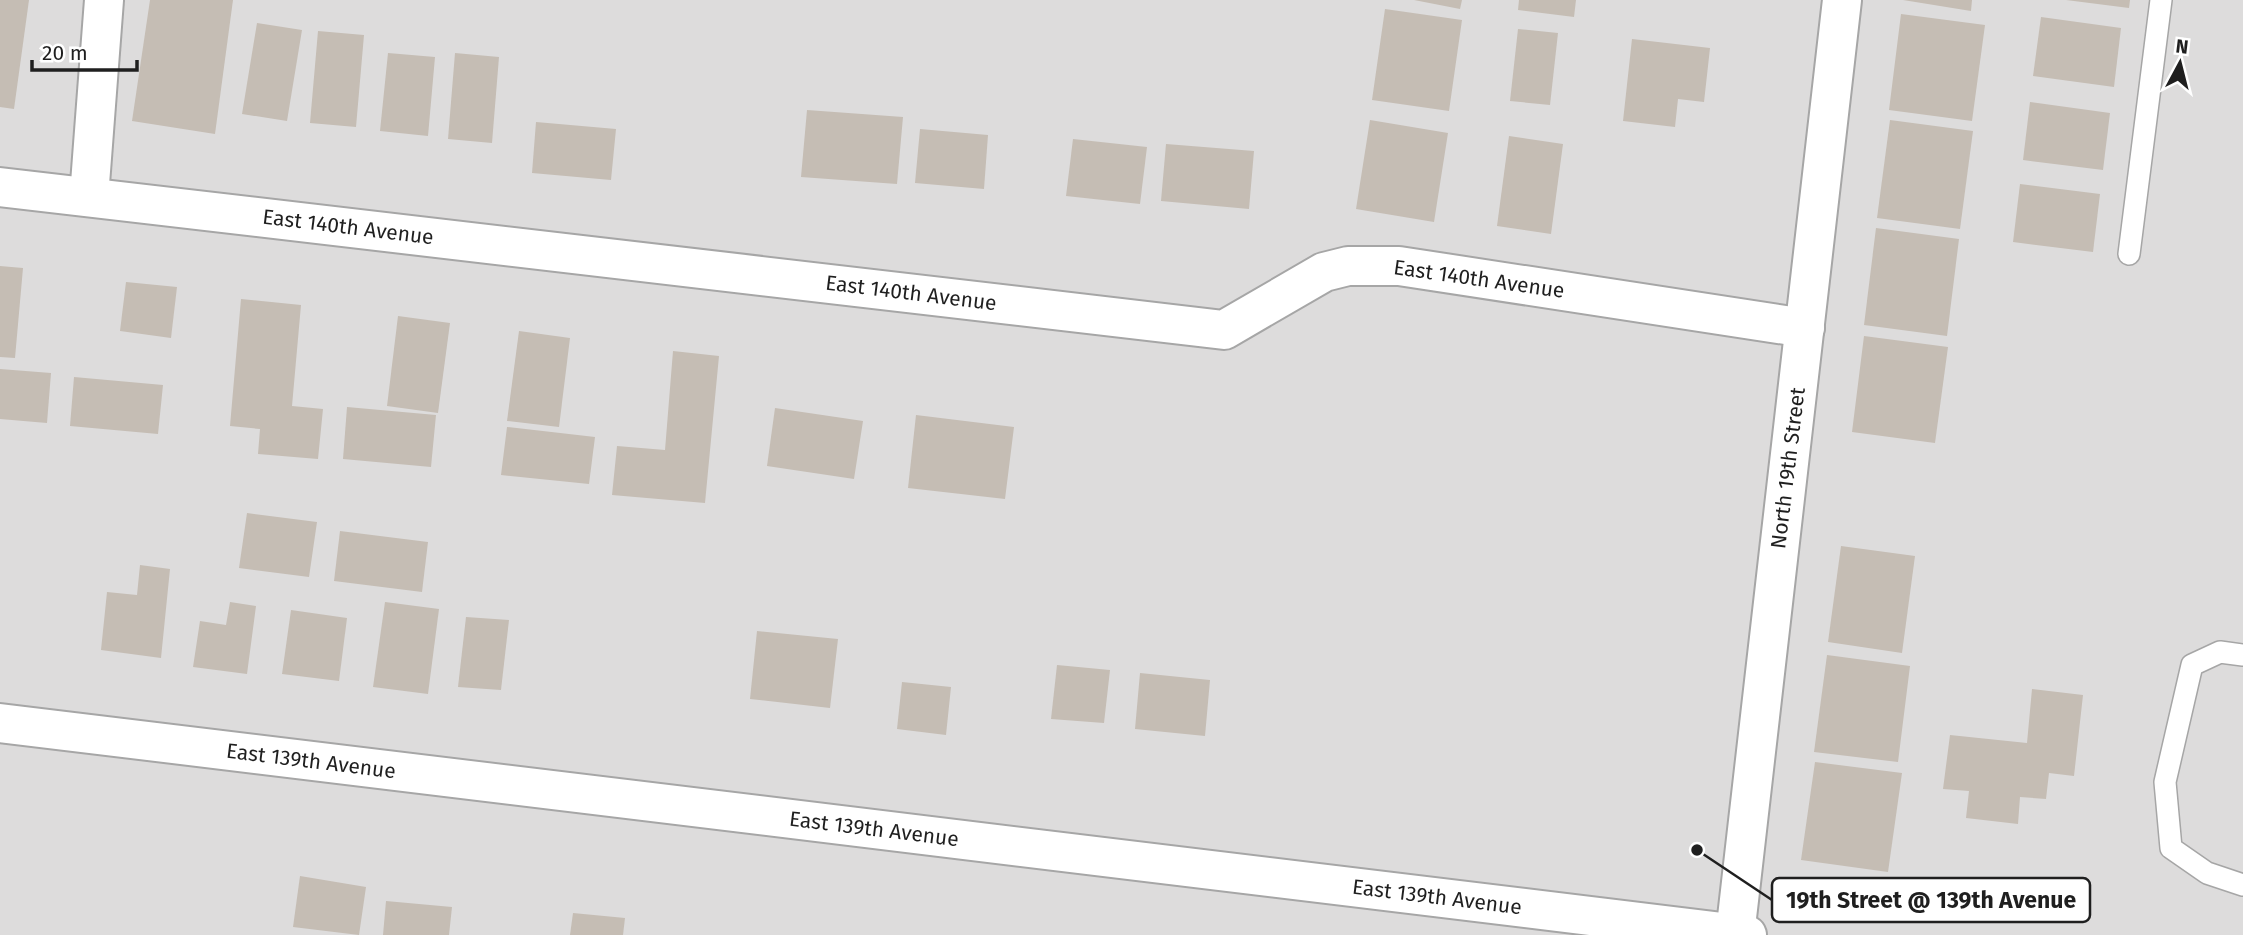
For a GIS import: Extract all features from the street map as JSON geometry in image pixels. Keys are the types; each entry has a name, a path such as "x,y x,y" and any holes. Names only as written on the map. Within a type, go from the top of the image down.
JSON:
{"street":[{"path":"89,197 104,0"},
{"name":"North 19th Street","path":"1739,934 1842,0"},
{"name":"East 140th Avenue","path":"0,187 1224,330 1324,272 1348,266 1399,266 1805,328"},
{"name":"East 139th Avenue","path":"0,723 1648,929 1739,934"}],"lane":[{"path":"2130,254 2161,0"},
{"path":"2243,655 2220,652 2192,665 2165,782 2171,848 2207,873 2243,885"}],"shaded area":[{"path":"0,0 2243,0 2243,935 0,935"}],"building":[{"path":"0,0 29,0 14,109 0,107"},
{"path":"150,0 233,0 215,134 132,121"},
{"path":"1414,0 1462,0 1460,9"},
{"path":"1519,0 1576,0 1574,17 1518,10"},
{"path":"1903,0 1972,0 1971,11"},
{"path":"2066,0 2130,0 2129,8"},
{"path":"1385,9 1462,20 1449,111 1372,100"},
{"path":"1901,14 1985,25 1972,121 1889,110"},
{"path":"2041,17 2121,28 2114,87 2033,76"},
{"path":"257,23 302,30 287,121 242,114"},
{"path":"1518,29 1558,33 1550,105 1510,101"},
{"path":"318,31 364,35 356,127 310,123"},
{"path":"1632,39 1710,48 1704,102 1678,99 1675,127 1623,121"},
{"path":"388,53 435,57 428,136 380,131"},
{"path":"455,53 499,57 492,143 448,139"},
{"path":"2030,102 2110,113 2103,170 2023,160"},
{"path":"807,110 903,117 897,184 801,177"},
{"path":"1370,120 1448,133 1434,222 1356,209"},
{"path":"1890,120 1973,131 1960,229 1877,218"},
{"path":"536,122 616,129 611,180 532,173"},
{"path":"920,129 988,135 984,189 915,183"},
{"path":"1509,136 1563,144 1551,234 1497,226"},
{"path":"1073,139 1147,147 1140,204 1066,196"},
{"path":"1166,144 1254,151 1249,209 1161,201"},
{"path":"2020,184 2100,194 2093,252 2013,242"},
{"path":"1876,228 1959,239 1947,336 1864,325"},
{"path":"0,266 23,268 15,358 0,357"},
{"path":"126,282 177,287 171,338 120,331"},
{"path":"241,299 301,305 292,406 323,409 318,459 258,454 260,429 230,426"},
{"path":"398,316 450,323 438,413 387,406"},
{"path":"519,331 570,338 559,427 507,421"},
{"path":"1864,336 1948,347 1935,443 1852,432"},
{"path":"673,351 719,356 705,503 612,495 617,446 665,450"},
{"path":"0,369 51,373 47,423 0,419"},
{"path":"74,377 163,385 158,434 70,426"},
{"path":"347,407 436,415 431,467 343,459"},
{"path":"775,408 863,421 854,479 767,466"},
{"path":"916,415 1014,427 1005,499 908,488"},
{"path":"507,427 595,437 589,484 501,475"},
{"path":"247,513 317,522 309,577 239,568"},
{"path":"340,531 428,542 422,592 334,581"},
{"path":"1841,546 1915,556 1902,653 1828,642"},
{"path":"140,565 170,569 161,658 101,650 107,592 137,595"},
{"path":"230,602 256,606 247,674 193,667 200,621 226,625"},
{"path":"385,602 439,609 428,694 373,687"},
{"path":"291,610 347,618 339,681 282,674"},
{"path":"466,617 509,620 501,690 458,687"},
{"path":"757,631 838,639 830,708 750,699"},
{"path":"1827,655 1910,666 1898,762 1814,752"},
{"path":"1057,665 1110,670 1104,723 1051,719"},
{"path":"1140,673 1210,680 1205,736 1135,729"},
{"path":"902,682 951,687 946,735 897,729"},
{"path":"2032,689 2083,695 2074,776 2049,773 2046,799 2020,797 2018,824 1966,818 1969,791 1943,789 1950,735 2027,743"},
{"path":"1815,762 1902,773 1888,872 1801,860"},
{"path":"300,876 366,887 359,935 293,927"},
{"path":"386,901 452,907 449,935 383,935"},
{"path":"573,913 625,918 623,935 570,935"}],"place":[{"name":"19th Street @ 139th Avenue","path":"1697,850"}]}
